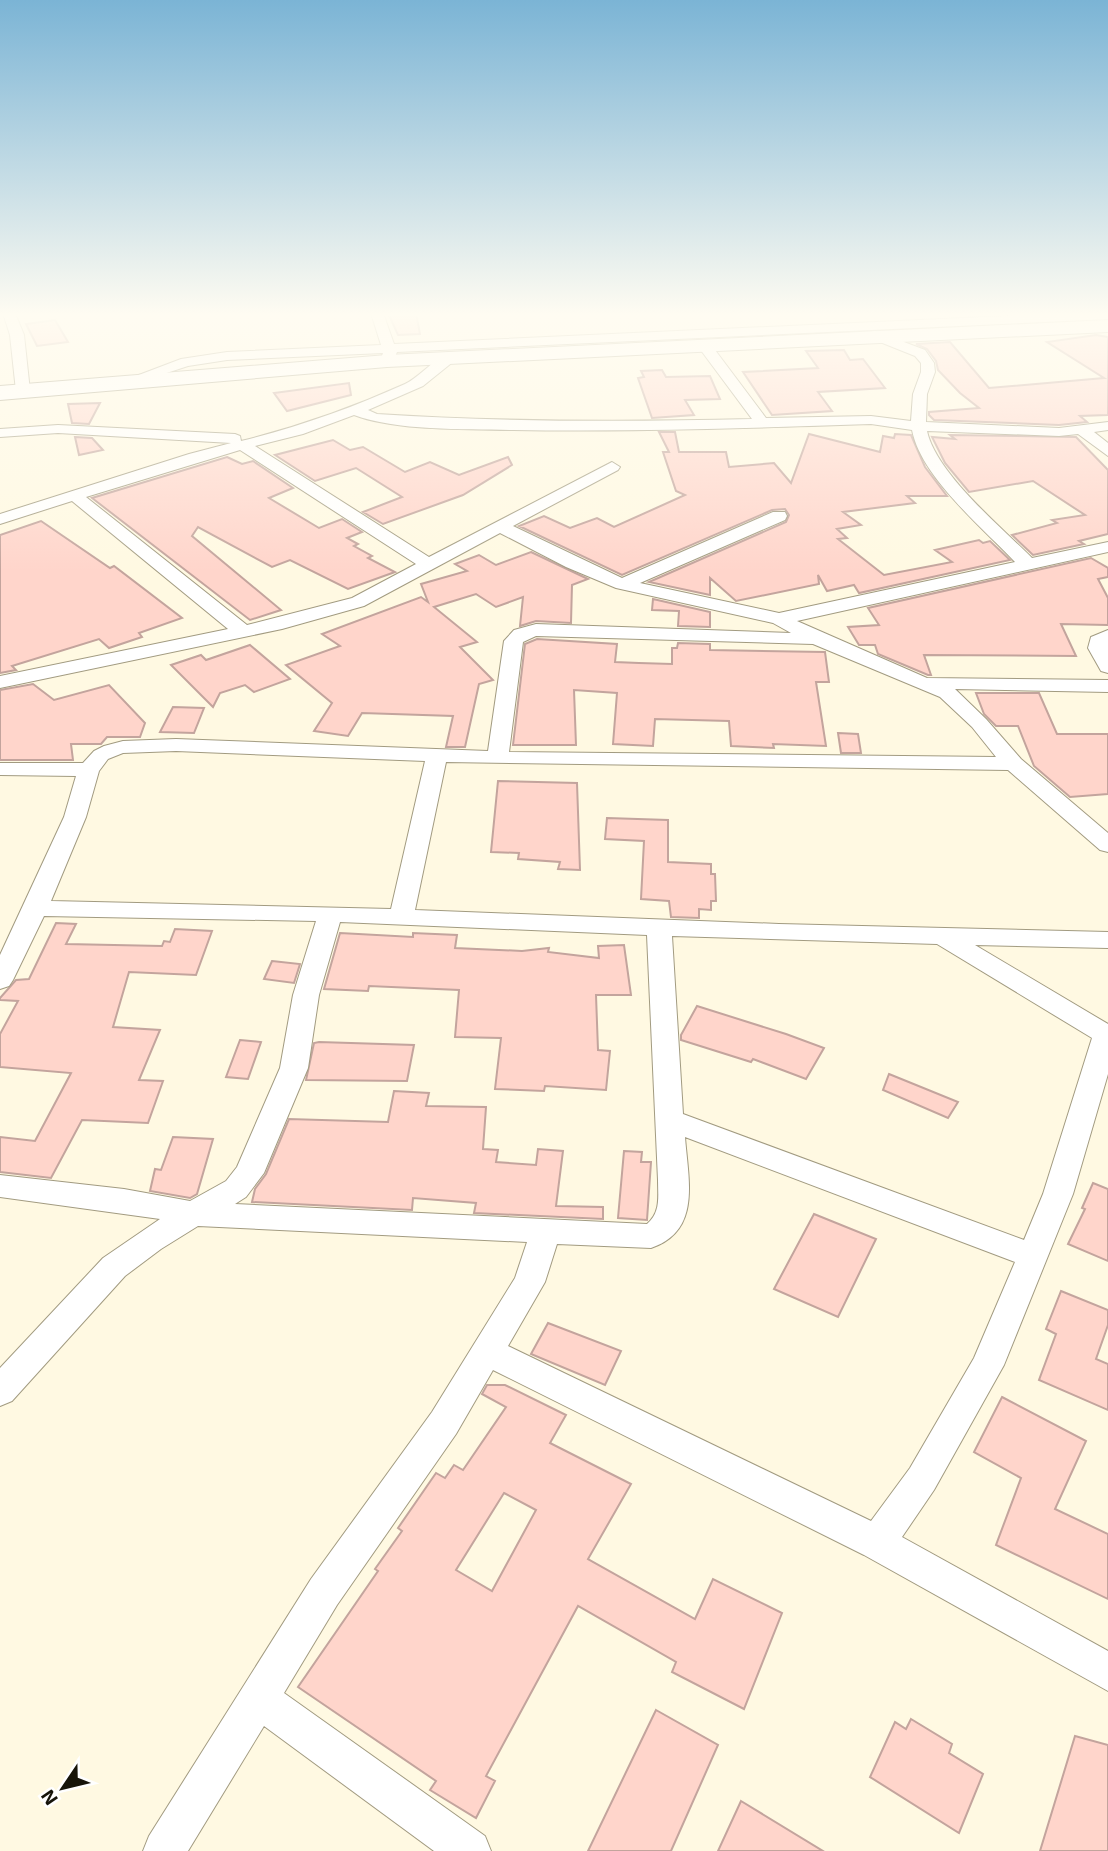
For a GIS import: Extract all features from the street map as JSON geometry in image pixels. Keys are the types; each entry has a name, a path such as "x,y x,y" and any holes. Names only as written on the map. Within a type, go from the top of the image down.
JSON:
{"street":[{"path":"0,519 194,457 298,430 379,399"},
{"path":"745,399 763,424"},
{"path":"920,399 919,426 923,446 945,478 1028,565"},
{"path":"354,410 375,418 433,424 602,427 871,420 919,426 1045,432 1108,426"},
{"path":"0,433 58,429 260,440"},
{"path":"1082,430 1108,451"},
{"path":"243,445 427,564"},
{"path":"1,681 334,611 358,602 612,467"},
{"path":"75,496 243,631"},
{"path":"622,584 779,516"},
{"path":"501,527 572,563 622,584 779,619 818,639 928,683 963,706 1013,764 1108,845"},
{"path":"779,619 1108,547"},
{"path":"498,758 514,641 521,634 536,630 818,639"},
{"path":"1108,636 1098,641 1098,648 1108,667"},
{"path":"928,683 1108,686"},
{"path":"0,979 36,908 75,817 89,770 101,755 123,747 176,745 498,758 1013,764"},
{"path":"401,917 437,756"},
{"path":"0,769 89,770"},
{"path":"36,908 330,914 659,928 1108,940"},
{"path":"0,1391 114,1267 150,1240 236,1189 249,1173 294,1068 306,995 330,914"},
{"path":"0,1186 124,1201 194,1214 651,1236 665,1229 673,1212 659,928"},
{"path":"877,1542 922,1479 988,1365 1058,1194 1107,1036 944,937"},
{"path":"670,1120 1031,1255"},
{"path":"163,1851 324,1592 444,1423 529,1282 546,1231"},
{"path":"486,1351 877,1542 1108,1672"},
{"path":"258,1698 470,1851"}],"building":[{"path":"279,399 333,399 287,411"},
{"path":"645,399 707,399 685,400 694,415 652,418"},
{"path":"761,399 823,399 832,411 772,415"},
{"path":"968,399 1108,399 1108,415 1080,416 1087,422 1059,425 934,420 929,415 929,412 979,408"},
{"path":"100,403 89,424 72,423 68,404"},
{"path":"659,432 675,432 679,452 726,452 729,467 774,463 791,483 809,434 880,452 883,436 894,438 895,434 911,435 925,467 947,496 907,496 915,503 843,512 861,525 837,529 847,538 838,539 884,575 952,562 935,550 979,540 983,543 990,541 1010,560 859,593 854,585 827,591 818,575 819,584 736,601 710,578 710,595 649,582 786,522 789,515 785,509 772,510 622,575 519,526 544,516 570,528 597,518 614,527 685,495 676,491 663,452 669,452"},
{"path":"950,435 1076,437 1108,470 1108,534 1079,541 1084,544 1033,555 1012,535 1057,523 1052,520 1085,515 1033,481 969,492 945,463 932,437 955,439"},
{"path":"75,437 92,438 103,450 79,455"},
{"path":"333,440 350,450 363,447 405,472 430,462 459,475 508,457 512,465 463,495 383,524 363,512 402,497 356,468 315,481 275,455"},
{"path":"227,457 242,464 253,461 293,488 269,498 319,528 342,519 362,532 347,538 358,544 354,546 372,556 368,558 395,572 348,589 290,560 272,567 198,527 192,536 281,610 250,620 92,498"},
{"path":"41,521 110,568 114,566 182,618 139,633 142,637 109,648 99,639 12,666 16,670 0,673 0,535"},
{"path":"531,552 588,579 572,585 571,623 536,621 520,626 523,597 496,607 476,594 434,607 477,642 460,647 493,680 479,684 465,747 446,747 453,716 362,713 348,736 314,731 332,703 286,665 340,646 322,634 421,597 428,602 421,584 467,571 455,564 479,555 496,565"},
{"path":"1091,558 1108,568 1108,577 1098,579 1108,598 1108,625 1061,624 1076,656 924,655 931,675 928,675 878,654 875,645 859,645 848,627 879,625 868,608"},
{"path":"653,599 710,612 710,627 678,626 679,611 652,610"},
{"path":"537,639 617,644 615,662 672,664 672,648 677,648 678,643 710,644 710,650 825,652 829,682 816,682 826,746 731,746 729,721 655,719 653,746 613,744 617,693 574,690 576,745 513,745 525,644"},
{"path":"250,645 290,679 254,692 245,685 220,693 213,707 171,665 201,655 206,660"},
{"path":"33,684 54,700 109,685 145,723 140,737 107,737 101,744 71,744 73,760 0,760 0,690"},
{"path":"976,693 1039,693 1057,734 1108,734 1108,794 1070,797 1034,766 1018,726 996,726 984,714"},
{"path":"173,707 204,708 194,733 160,732"},
{"path":"838,733 858,734 861,753 841,753"},
{"path":"498,781 577,783 580,870 558,869 560,862 518,859 519,853 491,852"},
{"path":"607,818 668,820 668,862 711,864 711,874 715,874 716,901 711,901 711,910 699,909 699,918 671,917 669,901 641,899 644,841 605,839"},
{"path":"56,923 76,924 66,944 162,946 164,941 170,942 175,929 212,931 196,975 129,972 113,1027 160,1030 139,1080 163,1081 148,1123 82,1120 51,1178 0,1172 0,1137 35,1141 71,1073 0,1067 0,1034 18,1001 0,998 16,980 29,979"},
{"path":"340,933 413,937 413,933 457,935 455,948 522,951 549,948 548,952 599,958 598,946 624,945 631,995 596,995 598,1050 610,1051 606,1090 545,1086 544,1091 495,1089 501,1038 455,1037 459,990 369,986 368,991 324,989"},
{"path":"272,961 300,964 294,983 264,979"},
{"path":"697,1006 824,1048 806,1079 753,1059 751,1062 681,1040 681,1035"},
{"path":"240,1040 261,1042 248,1079 226,1077"},
{"path":"314,1043 414,1045 407,1081 306,1080"},
{"path":"889,1074 958,1102 948,1118 883,1090"},
{"path":"394,1091 429,1093 426,1106 486,1107 483,1149 498,1150 496,1162 536,1165 538,1149 563,1151 556,1206 603,1207 603,1219 474,1213 476,1203 413,1198 412,1210 252,1202 255,1189 266,1174 289,1119 388,1122"},
{"path":"173,1137 213,1139 197,1194 190,1198 150,1191 155,1169 161,1170"},
{"path":"624,1151 642,1152 641,1162 651,1162 647,1220 618,1218"},
{"path":"1093,1183 1108,1189 1108,1261 1068,1244 1085,1209 1082,1208"},
{"path":"814,1214 876,1239 838,1317 774,1289"},
{"path":"1061,1291 1108,1310 1108,1325 1096,1359 1108,1364 1108,1410 1039,1380 1056,1334 1046,1329"},
{"path":"548,1323 621,1351 605,1385 531,1354"},
{"path":"487,1385 505,1385 566,1415 550,1443 631,1484 588,1559 695,1619 713,1579 782,1613 744,1709 672,1672 676,1662 578,1606 486,1776 495,1781 476,1818 430,1790 436,1781 298,1687 378,1571 375,1569 402,1531 398,1528 436,1473 445,1478 454,1465 463,1470 506,1407 482,1394","holes":["504,1493 536,1510 492,1591 456,1570"]},
{"path":"1002,1397 1086,1441 1055,1509 1108,1534 1108,1599 996,1545 1021,1478 974,1452"},
{"path":"656,1710 718,1745 671,1851 588,1851"},
{"path":"911,1719 952,1744 949,1753 983,1774 959,1833 870,1777 895,1722 906,1729"},
{"path":"1075,1736 1108,1745 1108,1851 1040,1851"},
{"path":"741,1801 823,1851 718,1851"}]}
